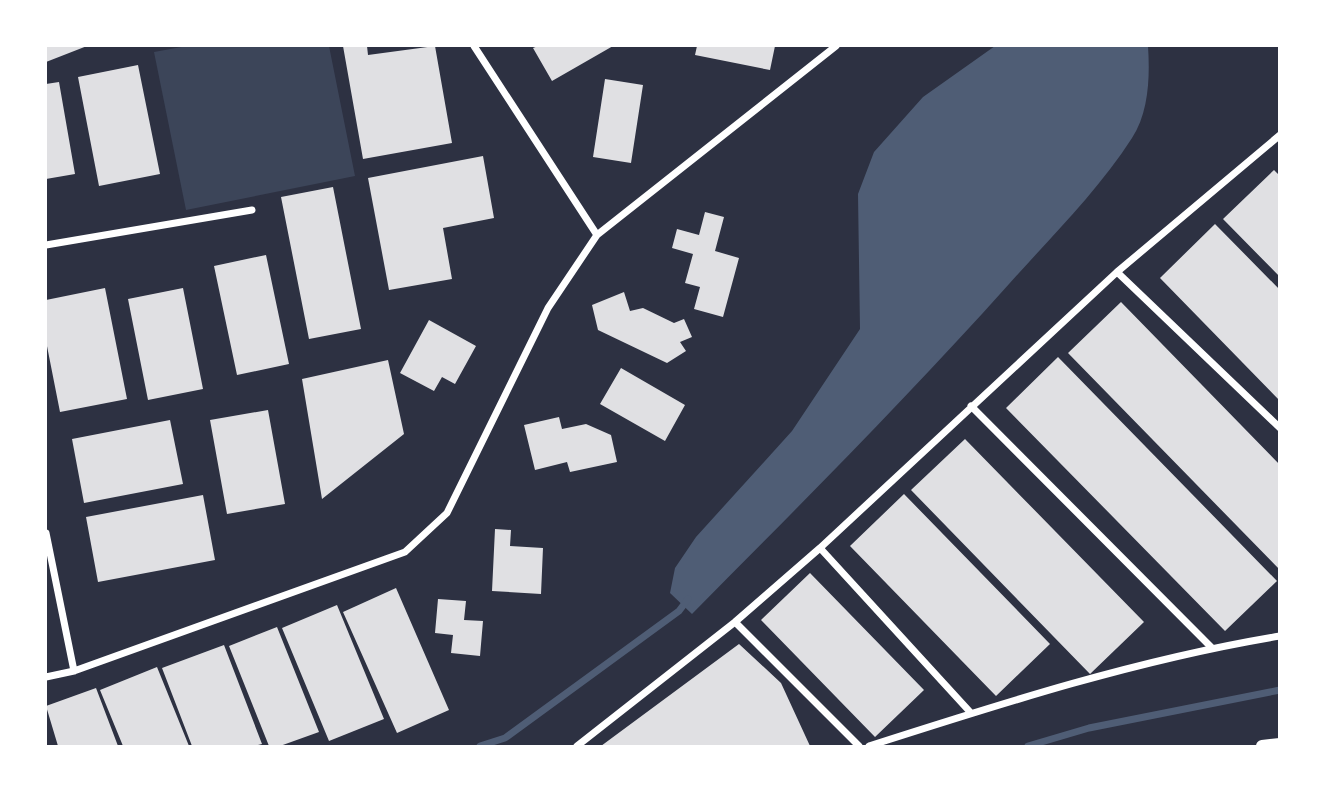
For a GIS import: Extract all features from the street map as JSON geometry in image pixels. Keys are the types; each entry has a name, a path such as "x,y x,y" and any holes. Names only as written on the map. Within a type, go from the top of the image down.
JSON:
{"street":[{"path":"474,46 597,234"},
{"path":"46,677 74,671 405,552 447,513 548,308 597,234 836,46"},
{"path":"577,747 735,622 820,548 1117,272 1279,136"},
{"path":"46,245 252,210"},
{"path":"1117,272 1279,428"},
{"path":"971,406 1211,647"},
{"path":"46,533 74,671"},
{"path":"820,548 971,713"},
{"path":"735,622 859,747"},
{"path":"869,747 971,713 1211,647 1279,636"},
{"path":"1262,747 1279,744"}],"shaded area":[{"path":"187,46 329,46 355,176 186,210 154,52"},
{"path":"995,46 1148,46 1147,94 1138,128 1119,158 1057,232 852,451 692,614 670,593 675,568 696,537 792,431 860,329 858,194 874,152 923,97"}],"building":[{"path":"46,46 87,46 46,62"},
{"path":"343,46 367,46 368,55 435,46 452,143 363,159"},
{"path":"613,46 552,81 533,48"},
{"path":"697,46 775,46 770,70 695,55"},
{"path":"138,65 160,174 99,186 78,77"},
{"path":"605,79 643,85 631,163 593,157"},
{"path":"59,82 75,174 46,179 46,84"},
{"path":"483,156 494,218 443,228 452,279 389,290 368,178"},
{"path":"1274,170 1280,176 1280,277 1223,219"},
{"path":"333,187 361,329 309,339 281,197"},
{"path":"705,212 724,217 715,251 739,258 723,317 694,309 700,287 685,283 693,254 672,248 677,229 699,235"},
{"path":"1215,224 1280,290 1280,401 1160,278"},
{"path":"266,255 289,364 237,375 214,266"},
{"path":"105,288 127,399 60,412 46,341 46,300"},
{"path":"183,288 203,389 148,400 128,299"},
{"path":"624,292 630,311 643,308 674,323 684,319 692,337 680,342 686,351 667,363 598,330 592,305"},
{"path":"1121,302 1280,465 1280,570 1068,353"},
{"path":"429,320 476,346 455,384 442,377 434,391 400,373"},
{"path":"1058,357 1277,581 1225,631 1006,408"},
{"path":"388,360 404,434 322,499 302,379"},
{"path":"621,368 685,405 665,441 600,404"},
{"path":"268,410 285,504 227,514 210,420"},
{"path":"559,417 562,429 586,424 611,435 617,462 570,472 567,462 535,470 524,425"},
{"path":"170,420 183,484 84,503 72,439"},
{"path":"965,439 1144,622 1090,674 911,490"},
{"path":"904,494 1050,644 996,696 850,546"},
{"path":"203,495 215,560 98,582 86,517"},
{"path":"495,529 511,530 510,546 543,548 541,594 492,591"},
{"path":"810,573 924,690 875,737 761,620"},
{"path":"396,588 449,710 397,733 343,612"},
{"path":"438,599 466,601 464,620 483,621 480,656 451,653 453,635 435,633"},
{"path":"337,605 384,719 329,741 282,628"},
{"path":"277,627 319,732 280,746 269,746 229,646"},
{"path":"739,644 781,683 810,746 601,746"},
{"path":"224,645 262,744 192,746 162,668"},
{"path":"157,667 189,746 123,746 100,690"},
{"path":"96,688 118,746 58,746 46,706"}],"waterway":[{"path":"480,746 505,738 679,611 688,599"},
{"path":"1028,746 1089,728 1280,690"}]}
